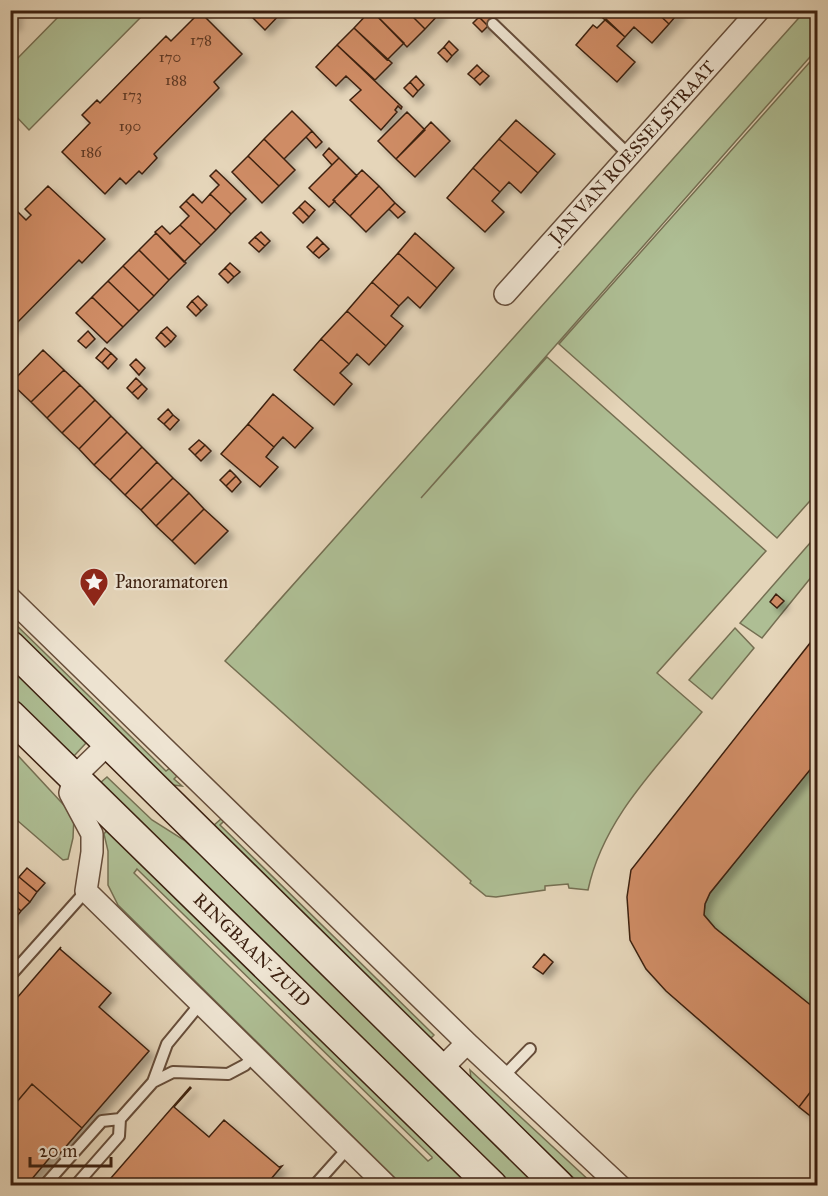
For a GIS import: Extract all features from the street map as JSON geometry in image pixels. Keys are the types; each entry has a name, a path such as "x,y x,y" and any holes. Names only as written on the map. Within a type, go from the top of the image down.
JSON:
{"main road":[{"path":"10,646 559,1185"},
{"name":"RINGBAAN-ZUID","path":"10,715 492,1185"}],"street":[{"name":"JAN VAN ROESSELSTRAAT","path":"505,294 759,10"},
{"path":"10,598 467,1043 620,1185"},
{"path":"109,743 74,777 70,793 92,834 92,852 86,891 387,1185"},
{"path":"183,817 209,792"},
{"path":"441,1069 467,1043"}],"lane":[{"path":"493,24 629,155"},
{"path":"10,976 86,891"},
{"path":"153,1082 167,1044 200,1004"},
{"path":"503,1077 530,1049"},
{"path":"75,1185 119,1136 120,1119 153,1082 172,1072 228,1074 245,1065 253,1056"},
{"path":"44,1185 102,1121 120,1119"},
{"path":"314,1185 348,1148"}],"green space":[{"path":"65,10 147,11 29,130 11,111 11,65"},
{"path":"805,11 817,11 817,49 421,498 547,357 766,551 657,673 702,712 650,774 619,817 595,864 588,890 569,888 568,884 545,886 545,890 496,897 486,896 225,661"},
{"path":"817,54 817,493 777,538 559,344"},
{"path":"817,535 817,570 762,638 740,623"},
{"path":"10,619 166,771 170,768 177,776 174,779 182,786 172,785 11,627"},
{"path":"735,628 754,648 712,699 689,680"},
{"path":"10,667 86,743 74,756 66,751 11,696"},
{"path":"10,747 74,816 73,838 68,859 63,860 11,815"},
{"path":"817,760 817,1011 715,928 704,915 705,904 710,893"},
{"path":"107,777 152,820 195,848 538,1185 510,1184 119,803 100,783"},
{"path":"221,819 224,821 220,825 434,1035 430,1039 213,826"},
{"path":"108,832 469,1185 402,1185 118,905 108,885 108,851 104,834","holes":["137,869 432,1157 428,1161 134,873"]},
{"path":"470,1070 594,1185 581,1185 471,1079"}],"building":[{"path":"10,10 19,10 13,17 17,21 10,27"},
{"path":"245,10 284,10 265,30"},
{"path":"371,10 404,43 387,60 354,28"},
{"path":"371,10 406,10 425,29 407,47"},
{"path":"406,10 441,10 442,11 425,29"},
{"path":"600,10 654,10 669,24 652,43 634,27 625,37 597,13"},
{"path":"654,10 681,10 669,24"},
{"path":"485,11 494,20 488,26 479,17"},
{"path":"200,12 242,54 214,82 219,88 154,154 157,158 142,174 139,171 126,184 120,178 105,194 62,152 90,123 82,115 97,100 100,103 166,36 171,41"},
{"path":"479,17 488,26 482,32 473,23"},
{"path":"606,19 625,37 617,46 635,62 617,82 576,45 593,25 597,28"},
{"path":"354,28 392,63 375,80 337,45"},
{"path":"449,41 458,50 452,56 444,47"},
{"path":"337,45 402,107 401,109 398,106 395,110 397,112 381,130 350,100 361,90 346,76 336,86 316,67"},
{"path":"444,47 452,56 447,62 438,53"},
{"path":"477,65 483,71 474,79 468,74"},
{"path":"483,71 489,76 480,85 474,79"},
{"path":"416,76 424,85 418,91 410,82"},
{"path":"410,82 418,91 413,97 404,88"},
{"path":"292,111 312,131 284,159 264,139"},
{"path":"407,112 425,130 396,159 378,141"},
{"path":"516,120 555,154 538,173 499,139"},
{"path":"431,122 450,141 415,177 396,159"},
{"path":"312,131 322,142 316,148 306,137"},
{"path":"264,139 295,170 279,186 248,156"},
{"path":"499,139 538,173 521,193 509,182 500,192 473,168"},
{"path":"329,148 339,158 332,165 323,155"},
{"path":"248,156 279,186 262,203 232,172"},
{"path":"339,158 357,176 329,207 309,188"},
{"path":"473,168 500,192 492,201 504,212 485,232 447,198"},
{"path":"216,170 246,199 231,214 210,194 219,185 210,176"},
{"path":"362,170 379,186 350,216 333,200"},
{"path":"48,186 105,239 82,263 79,260 10,330 10,220 18,212 26,220 31,215 25,209"},
{"path":"379,186 395,203 366,232 350,216"},
{"path":"193,194 202,203 210,194 231,214 216,230 186,201"},
{"path":"186,201 216,230 201,245 180,225 189,216 180,207"},
{"path":"305,201 315,210 309,217 299,207"},
{"path":"395,203 405,212 398,218 389,209"},
{"path":"299,207 309,217 303,223 293,213"},
{"path":"180,225 201,245 184,262 155,232 162,226 170,234"},
{"path":"261,232 270,241 265,246 255,237"},
{"path":"156,233 186,263 169,280 139,250"},
{"path":"415,233 454,268 437,288 398,253"},
{"path":"255,237 265,246 259,252 249,243"},
{"path":"317,237 323,243 313,253 307,247"},
{"path":"323,243 329,249 319,258 313,253"},
{"path":"139,250 169,280 154,296 123,266"},
{"path":"398,253 437,288 420,308 408,297 399,306 372,282"},
{"path":"230,263 240,272 234,277 225,268"},
{"path":"123,266 154,296 139,311 108,281"},
{"path":"225,268 234,277 228,283 219,274"},
{"path":"108,281 139,311 123,327 92,297"},
{"path":"372,282 399,306 391,316 403,326 386,346 347,311"},
{"path":"198,296 207,305 201,311 192,301"},
{"path":"92,297 123,327 107,343 76,313"},
{"path":"192,301 201,311 196,316 187,307"},
{"path":"347,311 386,346 369,365 357,354 349,364 321,339"},
{"path":"167,327 176,336 171,342 161,332"},
{"path":"88,331 95,339 86,348 78,341"},
{"path":"161,332 171,342 165,347 156,338"},
{"path":"321,339 349,364 340,373 352,384 334,405 294,370"},
{"path":"105,348 111,353 102,363 96,358"},
{"path":"43,350 64,370 31,402 11,383"},
{"path":"111,353 117,359 108,369 102,363"},
{"path":"136,359 145,368 139,375 130,365"},
{"path":"64,370 80,385 47,418 31,402"},
{"path":"136,378 142,384 132,393 127,388"},
{"path":"142,384 147,389 138,399 132,393"},
{"path":"80,385 95,400 62,433 47,418"},
{"path":"273,394 313,428 295,448 283,437 274,447 248,424"},
{"path":"95,400 111,416 79,449 62,433"},
{"path":"168,409 173,415 164,424 158,419"},
{"path":"173,415 179,420 170,430 164,424"},
{"path":"111,416 127,432 94,465 79,449"},
{"path":"248,424 274,447 266,457 278,467 260,487 221,454"},
{"path":"127,432 142,447 110,480 94,465"},
{"path":"199,440 205,445 195,455 189,449"},
{"path":"205,445 211,451 201,461 195,455"},
{"path":"142,447 157,462 125,495 110,480"},
{"path":"157,462 173,478 141,510 125,495"},
{"path":"230,470 236,476 226,486 220,480"},
{"path":"236,476 241,482 232,492 226,486"},
{"path":"173,478 189,493 156,526 141,510"},
{"path":"189,493 204,509 172,541 156,526"},
{"path":"204,509 228,531 195,564 172,541"},
{"path":"776,594 784,601 777,608 770,602"},
{"path":"818,633 818,760 710,893 705,904 704,915 715,928 818,1011 818,1082 799,1107 666,991 646,969 630,940 627,897 631,870"},
{"path":"27,868 45,883 37,892 19,877"},
{"path":"19,877 37,892 30,902 11,886"},
{"path":"11,886 30,902 21,911 10,901"},
{"path":"10,901 21,911 14,920 10,918"},
{"path":"61,947 60,949 111,993 99,1007 149,1051 82,1128 32,1084 10,1110 10,1006"},
{"path":"544,954 553,962 543,974 533,967"},
{"path":"818,1082 818,1122 799,1107"},
{"path":"32,1084 82,1128 56,1158 52,1155 26,1186 10,1186 10,1110"},
{"path":"190,1087 174,1107 209,1137 224,1120 279,1167 282,1166 265,1186 104,1186"}],"place":[{"name":"Panoramatoren","path":"94,608"}]}
